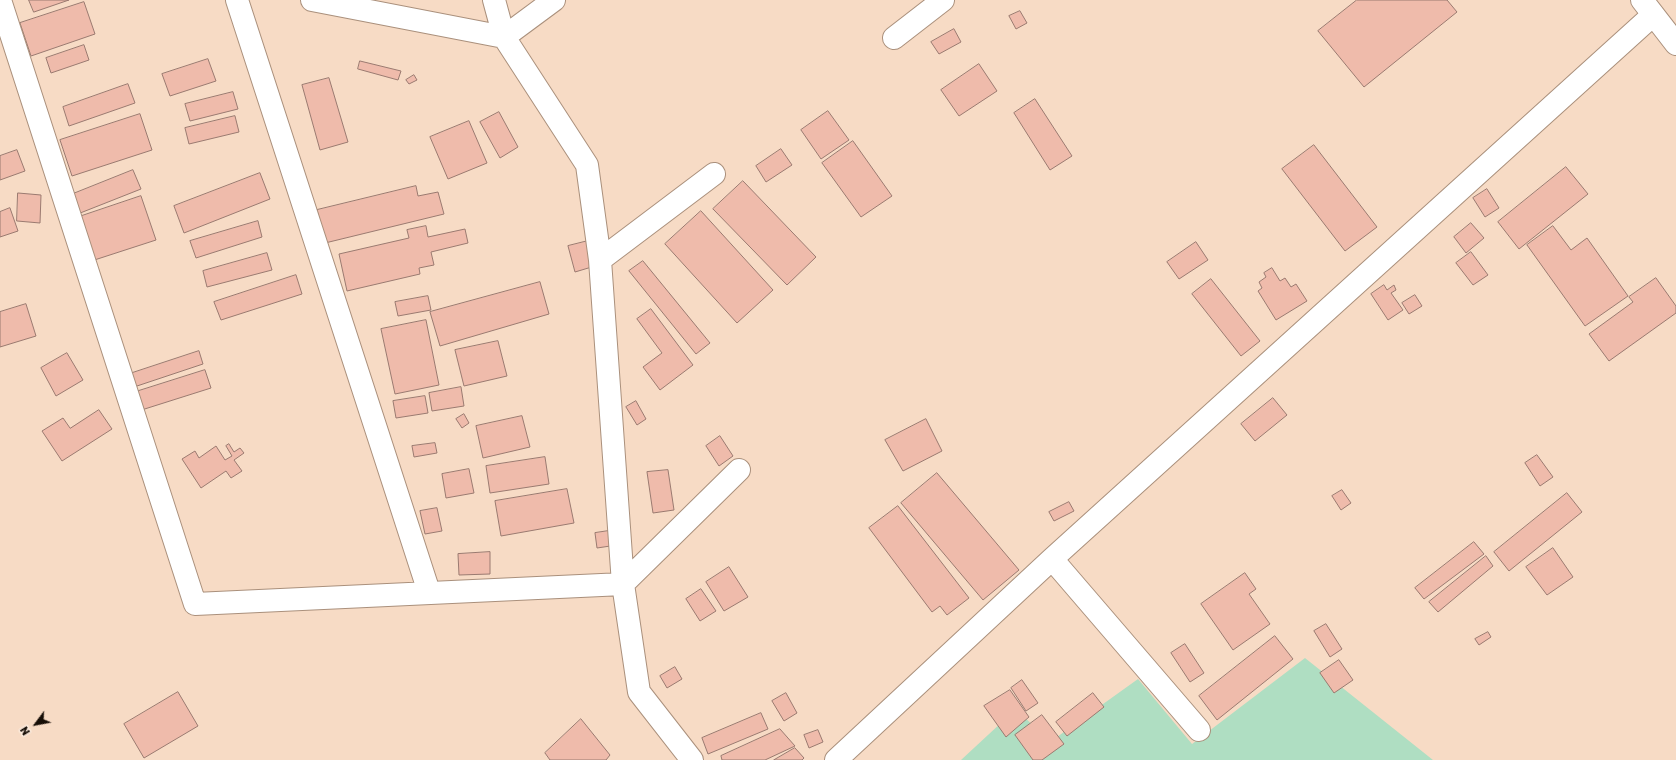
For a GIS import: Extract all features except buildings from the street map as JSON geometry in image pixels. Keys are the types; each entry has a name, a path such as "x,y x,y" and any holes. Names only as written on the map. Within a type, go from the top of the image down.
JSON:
{"street":[{"path":"0,0 195,604 623,584 739,470"},
{"path":"237,0 429,592"},
{"path":"312,0 504,37 554,0"},
{"path":"494,0 504,37 587,164 600,260 623,584 639,692 692,760"},
{"path":"894,38 943,0"},
{"path":"836,760 1052,558 1648,7 1676,44"},
{"path":"600,260 714,174"},
{"path":"1052,558 1199,730"}],"green space":[{"path":"1305,658 1433,760 961,760 1016,709 1050,742 1138,679 1192,744"}]}
